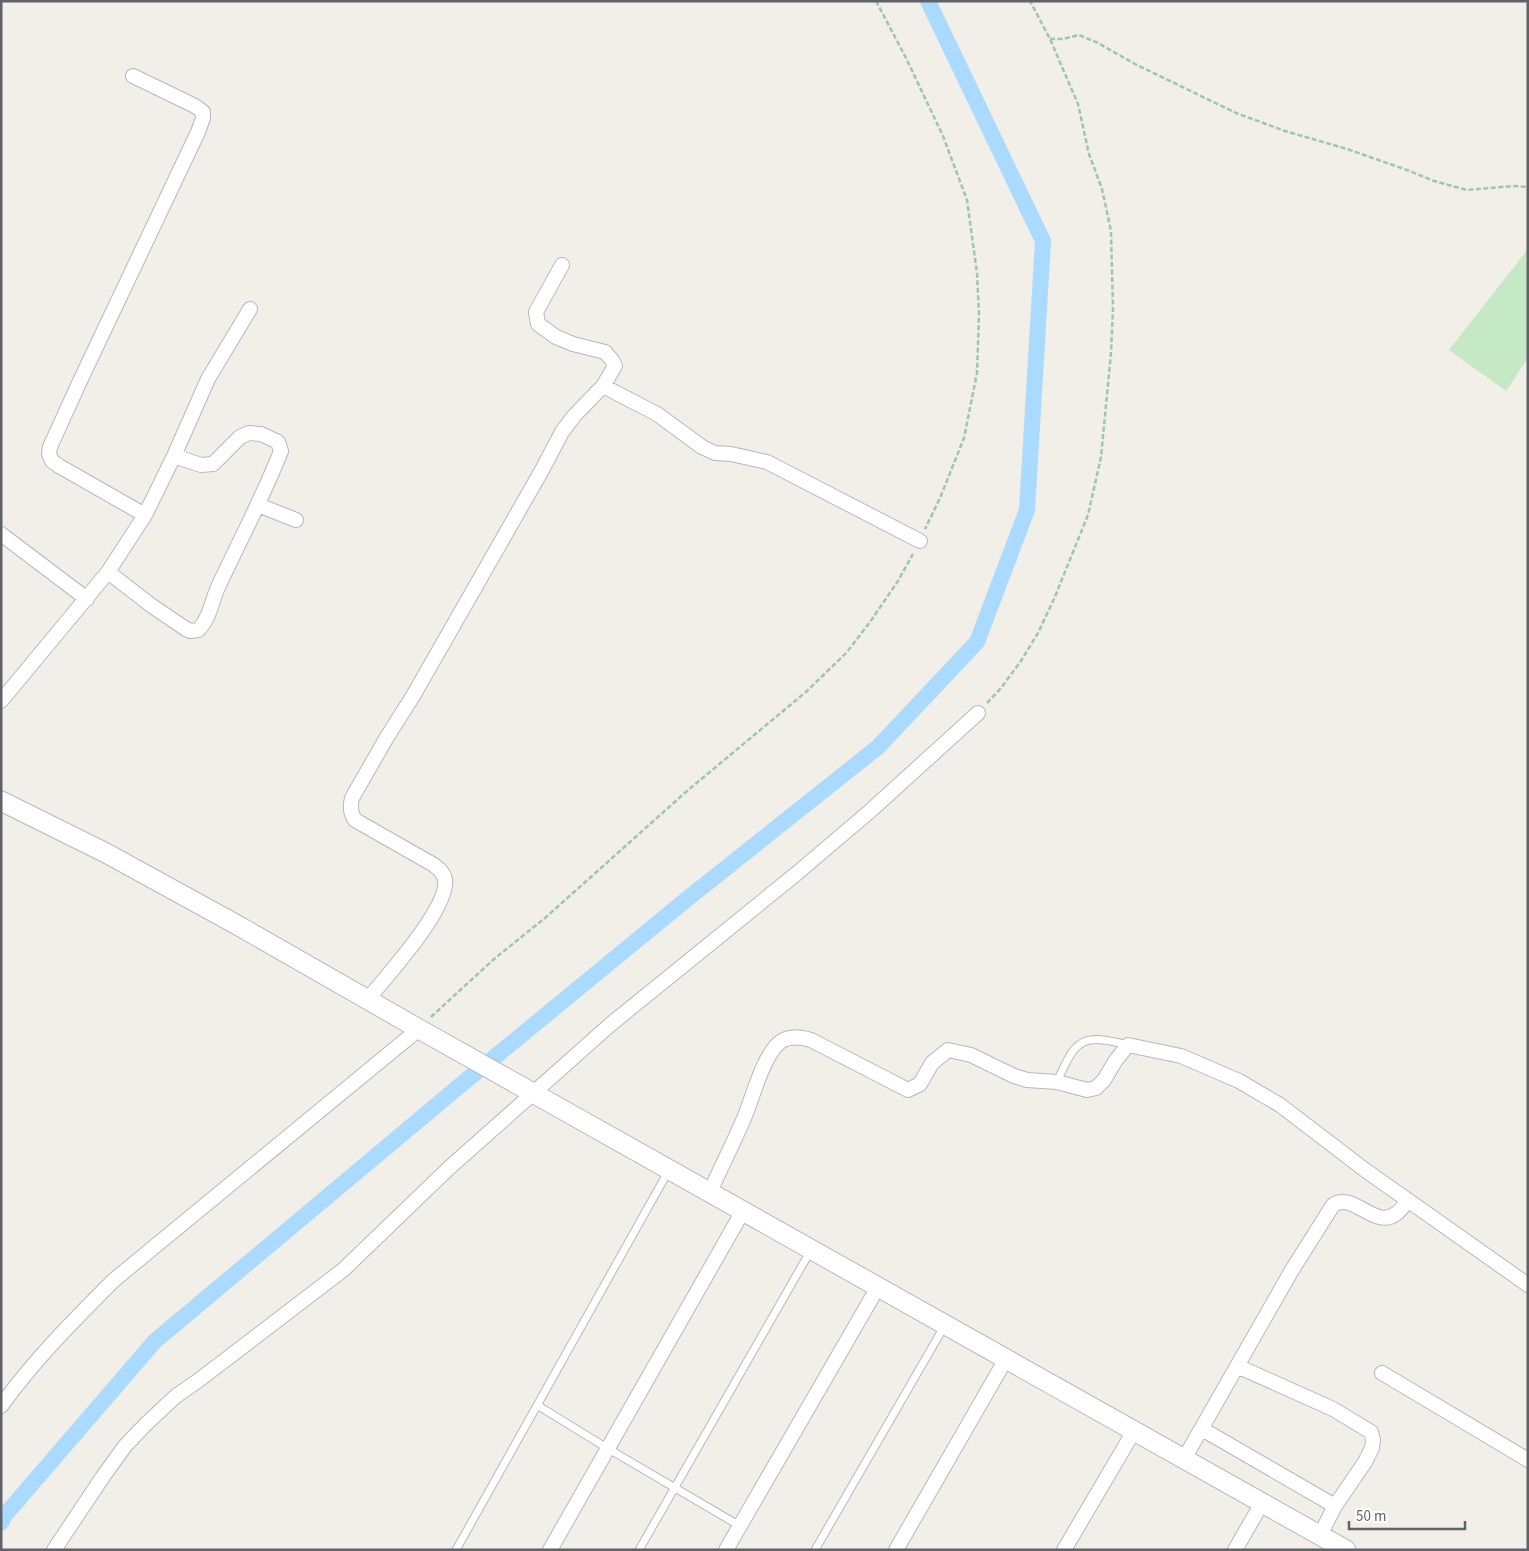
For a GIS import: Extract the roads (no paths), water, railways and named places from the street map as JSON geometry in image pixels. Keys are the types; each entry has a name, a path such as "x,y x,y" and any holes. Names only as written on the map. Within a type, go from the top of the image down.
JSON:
{"street":[{"path":"133,76 195,106 203,112 204,118 80,380 50,447 49,454 52,461 59,466 145,515"},
{"path":"368,999 399,962 429,921 444,890 445,879 441,870 434,865 355,820 350,806 352,798 413,696 562,432 574,416 603,386 615,366 605,352 573,344 556,337 538,324 536,312 562,265"},
{"path":"1,701 108,572 145,515 174,456 208,379 250,309"},
{"path":"603,386 658,414 702,447 715,453 731,454 767,462 920,541"},
{"path":"108,572 183,628 190,631 198,630 205,622 218,587 281,451 278,442 261,434 249,433 240,437 213,464 201,465 174,456"},
{"path":"258,504 296,520"},
{"path":"1,534 86,599"},
{"path":"54,1550 125,1446 176,1396 343,1270 449,1168 611,1024 796,874 869,812 978,713"},
{"path":"1,801 106,853 239,926 1346,1550"},
{"path":"1,1406 76,1318 114,1280 419,1029"},
{"path":"710,1192 745,1116 768,1058 778,1043 786,1039 803,1038 811,1040 908,1090 920,1084 932,1063 948,1050 971,1055 1014,1076 1027,1080 1057,1082 1087,1090 1096,1088 1104,1080 1128,1045 1181,1056 1239,1081 1280,1105 1408,1201 1528,1285"},
{"path":"1184,1459 1292,1270 1333,1205 1342,1201 1349,1202 1365,1212 1384,1217 1396,1214 1408,1201"},
{"path":"550,1550 743,1211"},
{"path":"726,1550 878,1287"},
{"path":"896,1550 1006,1359"},
{"path":"1237,1366 1333,1408 1371,1432 1372,1448 1365,1462 1335,1506 1320,1535"},
{"path":"1382,1373 1528,1460"},
{"path":"1202,1429 1335,1506"},
{"path":"1064,1550 1134,1431"},
{"path":"1235,1550 1262,1503"}],"lane":[{"path":"1057,1082 1066,1061 1075,1047 1084,1042 1104,1039 1128,1045"},
{"path":"456,1550 669,1169"},
{"path":"639,1550 812,1250"},
{"path":"814,1550 945,1324"},
{"path":"537,1405 740,1526"}],"waterway":[{"path":"1,1523 5,1515 155,1341 457,1088 687,899 878,747 977,642 1027,510 1043,241 928,1"}]}
